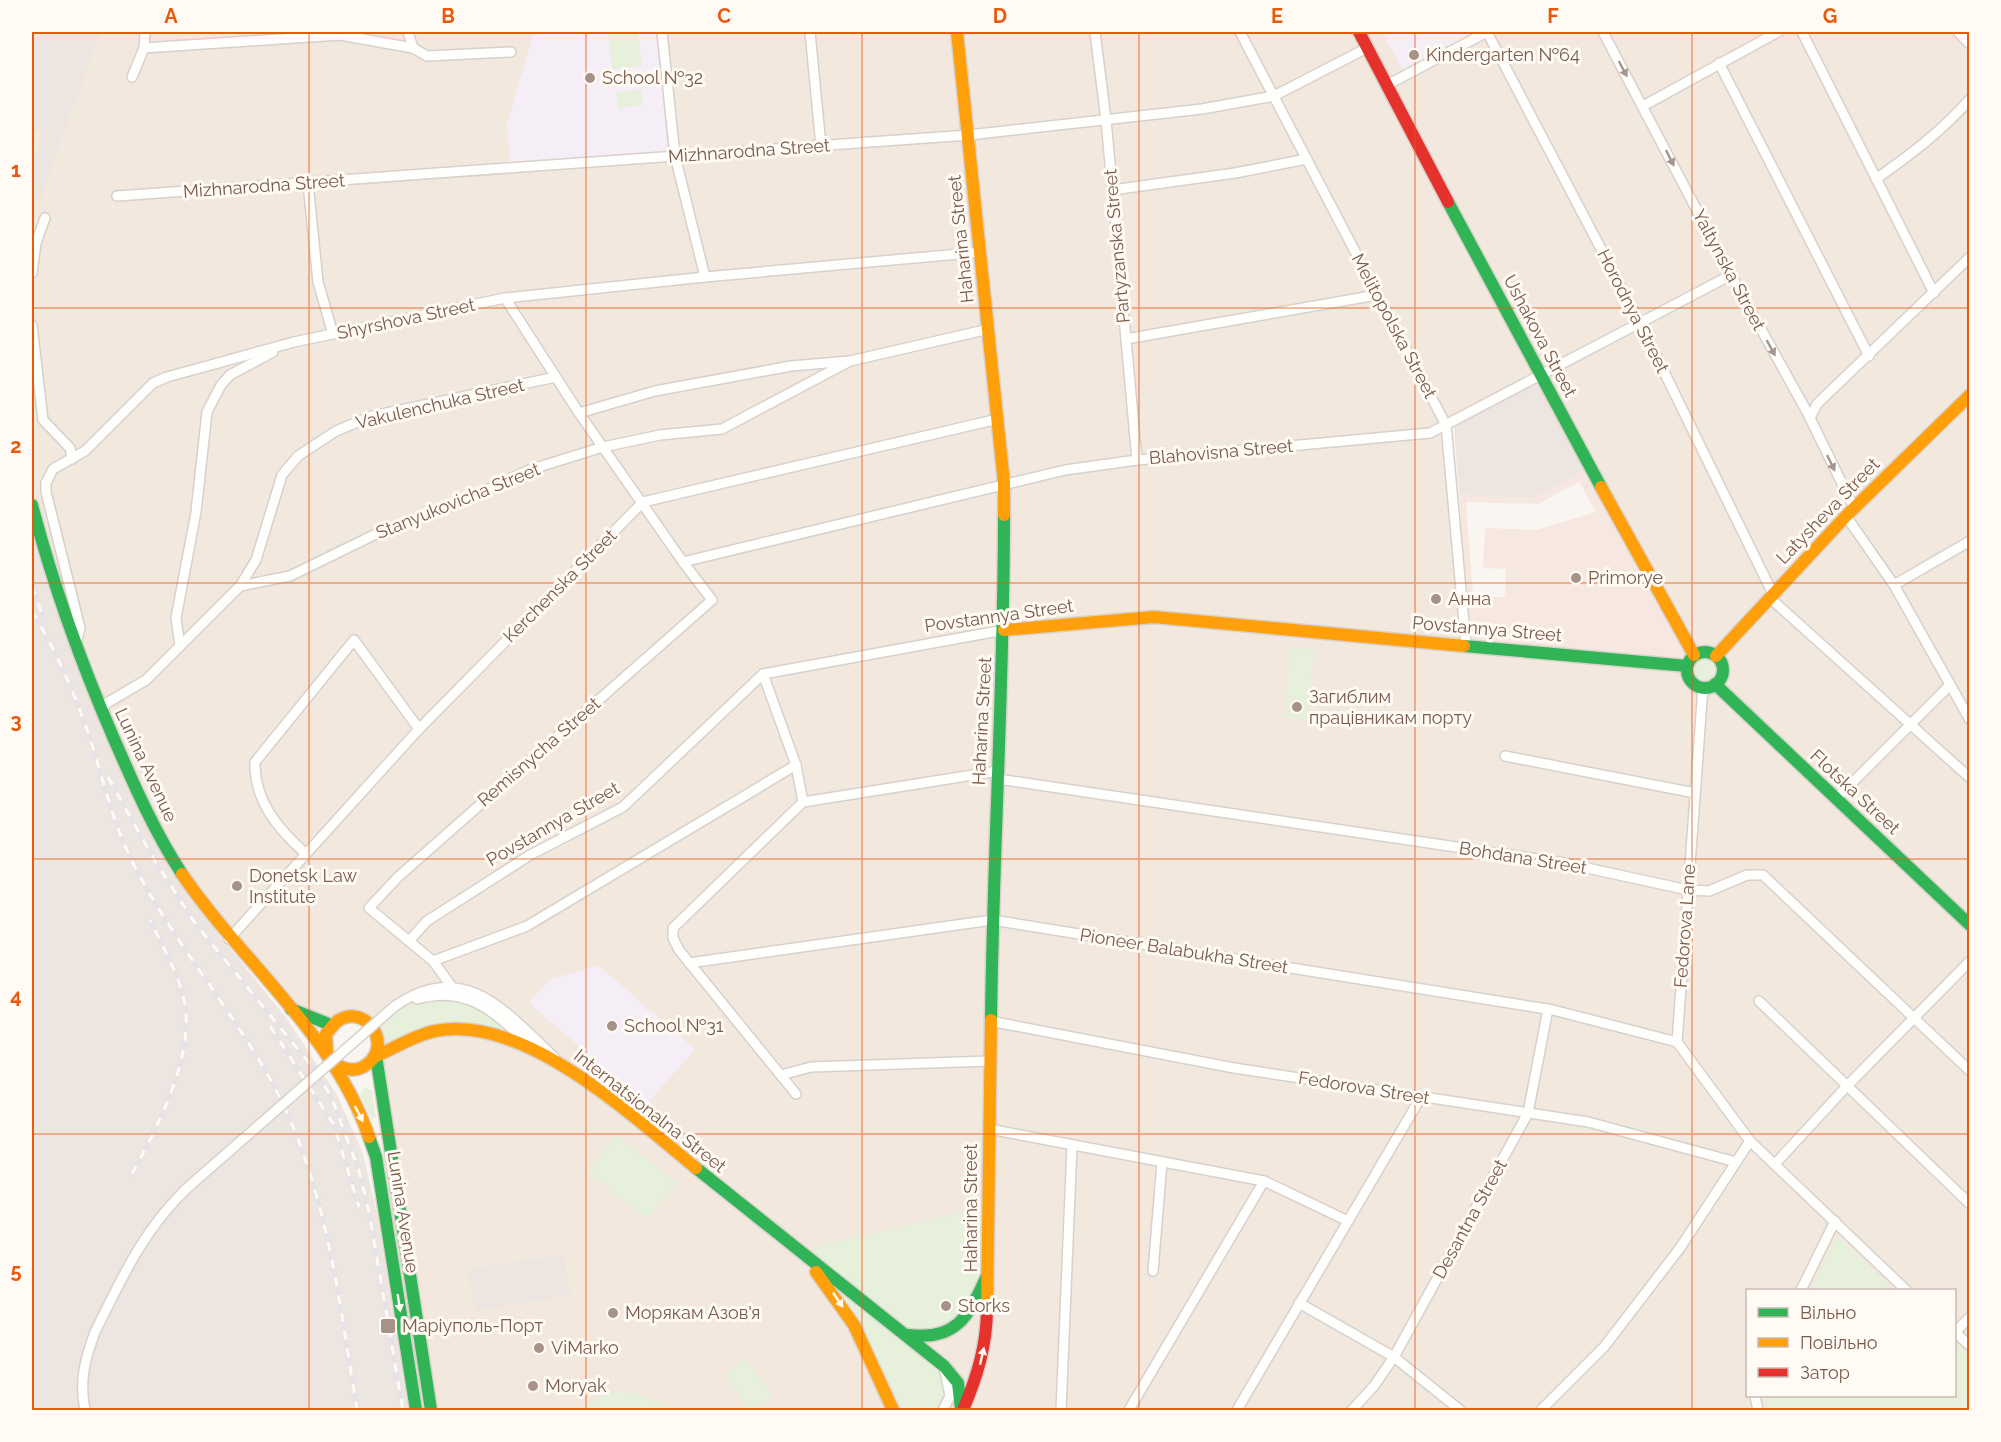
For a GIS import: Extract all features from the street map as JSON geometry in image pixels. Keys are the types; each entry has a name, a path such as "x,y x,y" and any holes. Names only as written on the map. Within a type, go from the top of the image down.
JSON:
{"street":[{"path":"132,77 144,48 145,32"},
{"path":"408,32 413,48"},
{"path":"662,32 675,156 705,276"},
{"path":"810,32 821,146"},
{"name":"Haharina Street","path":"957,32 1004,483 1005,630 992,920 988,1271 984,1350 978,1375 962,1410"},
{"name":"Partyzanska Street","path":"1095,32 1106,120 1137,460"},
{"name":"Melitopolska Street","path":"1240,32 1446,426 1466,645"},
{"name":"Ushakova Street","path":"1359,32 1691,660"},
{"path":"1387,85 1487,32"},
{"name":"Horodnya Street","path":"1487,32 1640,323 1772,596"},
{"name":"Yaltynska Street","path":"1604,32 1731,275 1810,418 1850,512 1970,720"},
{"path":"1643,106 1778,32"},
{"path":"1802,32 1934,292"},
{"path":"1958,32 1970,44"},
{"path":"144,48 340,35 413,48 427,56 511,52"},
{"name":"Mizhnarodna Street","path":"117,196 969,135 1202,109 1274,96 1368,48"},
{"path":"1719,63 1869,356"},
{"path":"1876,179 1913,154 1953,118 1970,99"},
{"path":"1112,190 1235,173 1306,159"},
{"path":"308,183 318,282 333,334"},
{"path":"32,273 36,243 45,218"},
{"name":"Shyrshova Street","path":"75,648 80,628 46,492 46,483 53,469 85,451 153,383 166,377 294,342 505,298 705,276 981,252"},
{"path":"1810,418 1817,404 1970,257"},
{"name":"Blahovisna Street","path":"683,562 1065,470 1137,460 1430,433 1731,275"},
{"path":"1126,339 1377,295"},
{"path":"505,298 579,413 683,562"},
{"path":"32,325 43,420 70,448 72,459"},
{"name":"Stanyukovicha Street","path":"579,413 675,388 791,366 850,361 988,328"},
{"path":"180,646 176,618 196,512 207,412 221,385 230,375 294,342"},
{"name":"Stanyukovicha Street","path":"240,586 290,576 380,532 452,506 529,470 603,447 660,435 722,429 850,361"},
{"name":"Vakulenchuka Street","path":"240,586 256,560 282,475 298,456 336,431 372,416 556,377"},
{"name":"Latysheva Street","path":"1716,656 1850,512 1968,399"},
{"path":"1802,404 1817,404"},
{"path":"643,502 998,419"},
{"name":"Kerchenska Street","path":"229,939 419,729 643,502"},
{"name":"Lunina Avenue","path":"32,505 75,648 141,802 166,849 191,888 229,939 330,1058 370,1135 376,1157 416,1410"},
{"path":"1894,585 1970,541"},
{"name":"Remisnycha Street","path":"409,940 369,908 398,877 712,600 683,562"},
{"path":"100,707 147,680 240,586"},
{"path":"1772,596 1970,778"},
{"name":"Povstannya Street","path":"409,940 427,921 530,855 630,802 763,674 1005,630 1154,617 1466,645 1691,660"},
{"path":"306,854 272,819 264,806 255,775 255,762 354,640 419,729"},
{"path":"1709,652 1716,656 1720,661 1722,674 1709,686 1690,680 1691,660 1709,652"},
{"path":"763,674 796,765 803,802 673,928 672,938 689,963 796,1094"},
{"name":"Fedorova Lane","path":"1677,1042 1695,793 1709,686"},
{"name":"Flotska Street","path":"1709,686 1836,799 1970,925"},
{"path":"1836,799 1950,686"},
{"path":"1505,756 1695,793"},
{"path":"433,961 537,920 796,765"},
{"name":"Bohdana Street","path":"803,802 998,775 1564,863 1688,890 1709,891 1747,875 1763,875 1970,1071"},
{"name":"Pioneer Balabukha Street","path":"689,963 992,920 1548,1009 1677,1042"},
{"path":"409,940 442,969 452,987"},
{"path":"1775,1164 1847,1086 1970,961"},
{"path":"85,1410 82,1390 83,1368 95,1332 134,1253 165,1210 186,1188 395,1006 421,991 452,987 477,992 489,998 561,1064"},
{"path":"395,1006 422,997 437,996 473,1000 494,1012 538,1053"},
{"path":"1759,1000 1970,1204"},
{"name":"Lunina Avenue","path":"288,1008 331,1025"},
{"name":"Desantna Street","path":"1352,1410 1374,1386 1394,1357 1528,1113 1548,1009"},
{"path":"379,1038 376,1056 371,1063 356,1070 339,1067 330,1058 326,1034 331,1025 339,1019 356,1016 371,1023 379,1038 396,1047"},
{"name":"Fedorova Street","path":"990,1021 1234,1068 1528,1113 1629,1132 1660,1144 1736,1162"},
{"name":"Internatsionalna Street","path":"376,1056 434,1032 456,1030 494,1038 538,1053 585,1079 785,1241"},
{"path":"1677,1042 1750,1141 1905,1289"},
{"name":"Lunina Avenue","path":"376,1056 431,1410"},
{"path":"781,1075 811,1067 989,1061"},
{"path":"1237,1410 1421,1097"},
{"path":"989,1129 1264,1181 1348,1221"},
{"path":"1541,1410 1604,1347 1680,1248 1750,1141"},
{"path":"1061,1410 1072,1145"},
{"path":"1153,1270 1162,1162"},
{"path":"1129,1410 1264,1181"},
{"path":"1801,1289 1835,1221"},
{"path":"785,1241 907,1334 944,1366 957,1383 961,1394 962,1410"},
{"path":"785,1241 825,1282 841,1305 893,1410"},
{"path":"907,1334 933,1337 957,1327 973,1306 988,1271"},
{"path":"1299,1303 1394,1357 1460,1410"},
{"path":"1956,1330 1970,1317"},
{"path":"1956,1332 1970,1346"},
{"path":"872,1365 901,1410"},
{"path":"943,1410 950,1396 944,1366"}],"shaded area":[{"path":"32,32 953,32 1001,484 1003,558 983,1328 973,1374 958,1410 437,1410 373,1021 331,1021 292,1006 196,886 146,799 105,703 81,645 42,524 32,482"},
{"path":"33,32 100,32 40,200 32,199 32,165 42,132 32,130"},
{"name":"School №32","path":"534,32 656,32 668,151 510,162 507,124"},
{"path":"962,32 1352,32 1532,374 1443,421 1460,639 1153,610 1008,623 1009,485"},
{"path":"1365,32 1969,32 1969,388 1842,512 1717,648 1710,645 1696,647 1546,375"},
{"name":"Kindergarten №64","path":"1382,32 1477,32 1403,71"},
{"path":"1537,383 1585,470 1535,498 1459,495 1454,427"},
{"path":"1969,402 1969,917 1722,684 1729,668 1724,654 1853,515"},
{"path":"1585,470 1688,653 1683,661 1470,640 1459,495 1535,498","holes":["1579,482 1596,512 1537,530 1485,528 1483,568 1506,569 1505,597 1473,596 1466,502 1538,504"]},
{"path":"32,528 70,650 136,805 161,851 216,931 287,1019 337,1095 363,1154 377,1214 408,1410 32,1410"},
{"path":"1156,624 1681,672 1691,689 1704,693 1714,691 1969,933 1969,1410 968,1410 982,1377 996,921 1008,637"},
{"name":"School №31","path":"598,965 695,1049 646,1105 529,1003 549,980"},
{"path":"564,1254 570,1295 475,1311 468,1269"}],"green space":[{"path":"608,32 638,32 642,66 612,69"},
{"path":"641,90 643,105 618,108 616,92"},
{"path":"1290,647 1314,649 1308,720 1284,717"},
{"path":"1705,658 1714,661 1717,670 1714,679 1705,682 1696,679 1693,670 1696,661"},
{"path":"441,1000 472,1007 497,1022 514,1036 478,1026 451,1023 424,1028 390,1041 381,1036 378,1027 392,1016 414,1005"},
{"path":"364,1087 372,1091 376,1117 372,1119 360,1095"},
{"path":"617,1135 677,1183 647,1219 587,1171"},
{"path":"384,1171 388,1171 423,1392 419,1393"},
{"path":"984,1207 985,1270 969,1304 954,1323 932,1333 908,1330 804,1250"},
{"path":"1837,1236 1892,1289 1811,1289"},
{"path":"825,1275 940,1368 946,1396 938,1410 906,1410 903,1407"},
{"path":"1956,1345 1969,1358 1969,1410 1768,1410 1764,1397 1956,1397"},
{"path":"746,1358 773,1396 753,1410 750,1410 724,1374"},
{"path":"619,1391 631,1392 664,1405 689,1410 580,1410 597,1398"}],"railway":[{"path":"32,586 44,620"},
{"path":"32,611 59,661 76,700 117,827 133,863 166,920 258,1058 292,1124 307,1164 329,1245 357,1410"},
{"path":"108,777 155,861 195,923 309,1063 331,1096 359,1171 369,1212 403,1410"},
{"path":"132,1174 172,1090 184,1044 186,1021 184,1000 178,980 150,920"},
{"path":"270,1026 334,1125 359,1207"}],"traffic: fast":[{"path":"1448,202 1601,487"},
{"path":"32,505 58,594 102,710 145,808 182,874"},
{"path":"991,1020 1004,515"},
{"path":"1464,646 1687,666"},
{"path":"1705,652 1717,658 1723,670 1717,682 1705,688 1693,682 1687,670 1693,658 1705,652"},
{"path":"1715,684 1970,925"},
{"path":"291,1009 331,1025"},
{"path":"376,1056 431,1410"},
{"path":"369,1137 376,1157 416,1410"},
{"path":"696,1168 944,1366 958,1383 961,1409"},
{"path":"908,1335 924,1336 949,1330 966,1315 986,1278"}],"traffic: slow":[{"path":"957,32 1004,483 1004,515"},
{"path":"1716,656 1846,516 1970,395"},
{"path":"1601,487 1694,655"},
{"path":"1004,630 1154,617 1464,646"},
{"path":"182,874 310,1032 333,1065 353,1100 369,1137"},
{"path":"327,1053 326,1034 339,1020 349,1016 359,1018 368,1022 374,1030 377,1049 373,1059 363,1067 355,1070 347,1069 332,1062"},
{"path":"987,1308 991,1020"},
{"path":"376,1056 435,1031 469,1030 504,1038 540,1053 609,1097 696,1168"},
{"path":"816,1272 854,1325 893,1410"}],"traffic: jam":[{"path":"1359,32 1448,202"},
{"path":"963,1410 980,1360 987,1308"}],"place":[{"name":"Kindergarten №64","path":"1414,55"},
{"name":"School №32","path":"590,78"},
{"name":"Primorye","path":"1576,578"},
{"name":"Анна","path":"1436,599"},
{"name":"Загиблим працівникам порту","path":"1297,707"},
{"name":"Donetsk Law Institute","path":"237,886"},
{"name":"School №31","path":"612,1026"},
{"name":"Storks","path":"946,1306"},
{"name":"Морякам Азов'я","path":"613,1313"},
{"name":"Маріуполь-Порт","path":"388,1326"},
{"name":"ViMarko","path":"539,1348"},
{"name":"Moryak","path":"533,1386"}]}
